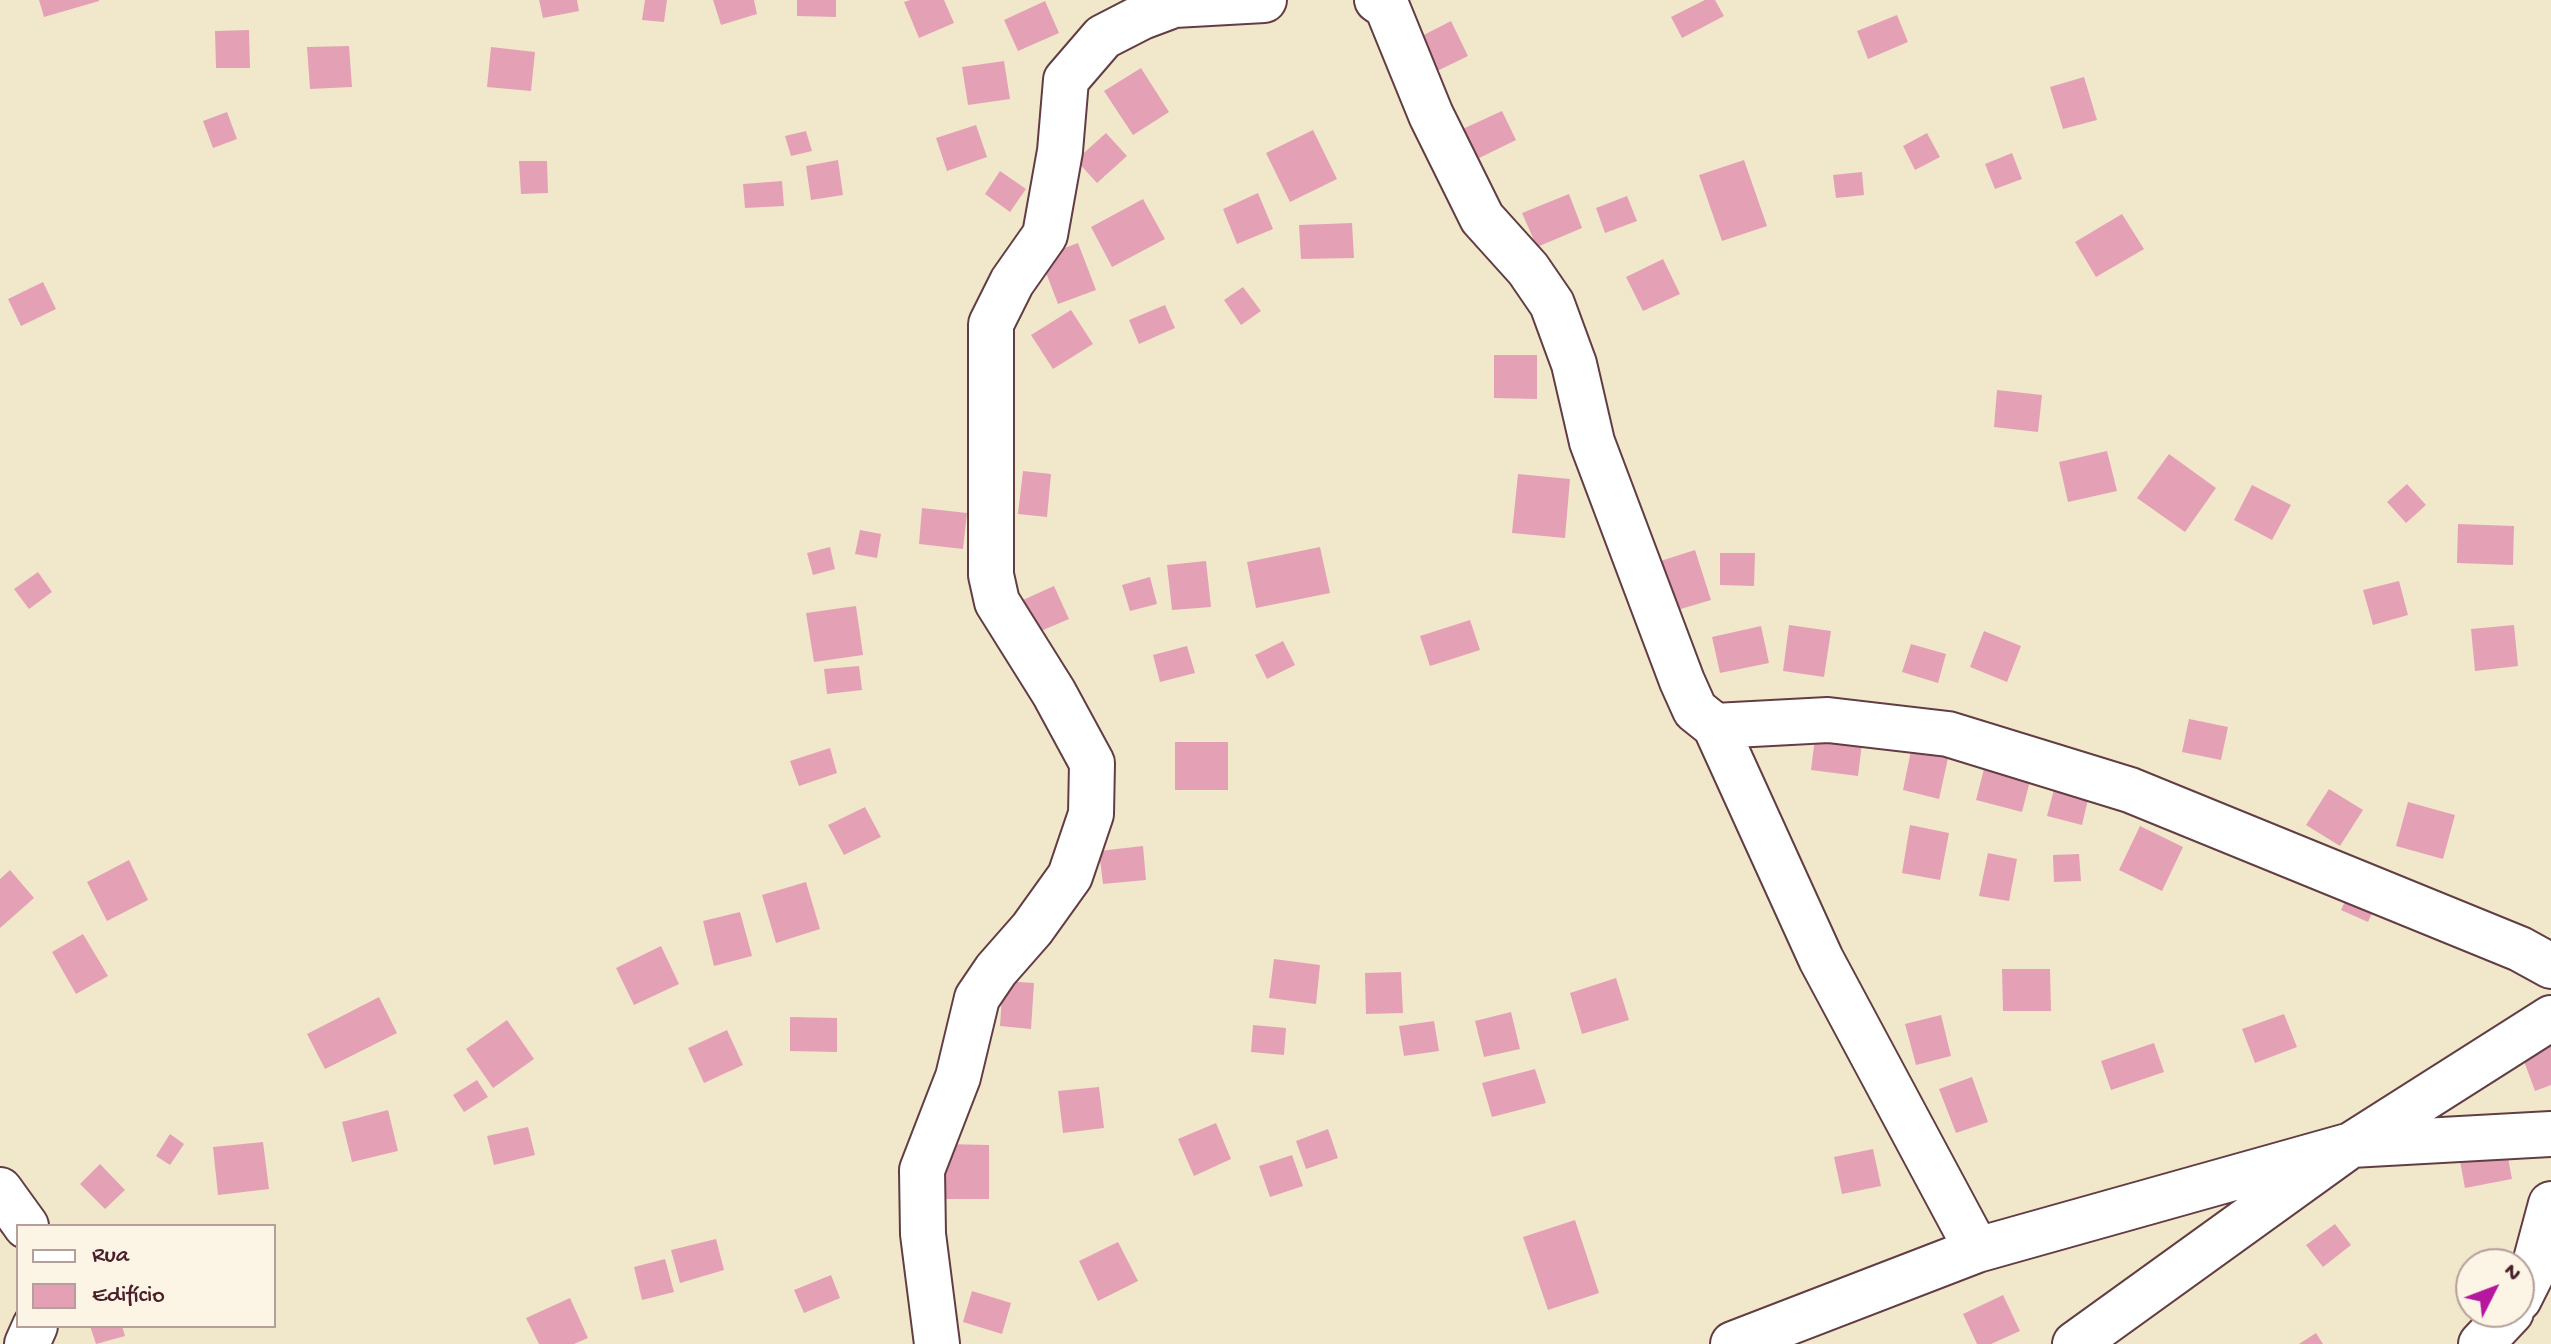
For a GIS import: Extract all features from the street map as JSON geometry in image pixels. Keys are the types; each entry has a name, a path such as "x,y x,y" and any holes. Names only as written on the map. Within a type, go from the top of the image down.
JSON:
{"street":[{"path":"937,1344 923,1234 922,1170 958,1077 977,998 1070,876 1091,814 1092,763 1054,693 997,602 991,575 991,324 1012,282 1045,235 1060,151 1066,80 1103,37 1142,17 1174,5 1264,0"},
{"path":"1387,2 1431,115 1482,218 1528,269 1552,304 1574,364 1592,442 1695,710 1715,726 1821,959 1977,1250"},
{"path":"1715,726 1828,720 1948,734 2130,790 2520,949 2551,966"},
{"path":"2075,1344 2351,1145 2551,1018"},
{"path":"1733,1344 1977,1250 2351,1145 2551,1134"},
{"path":"0,1190 25,1224"},
{"path":"2535,1264 2551,1204"},
{"path":"2481,1344 2496,1328"}],"building":[{"path":"39,0 99,0 99,1 44,17"},
{"path":"539,0 577,0 579,11 543,18"},
{"path":"645,0 667,0 664,22 642,20"},
{"path":"713,0 754,0 757,14 721,25"},
{"path":"797,0 836,0 836,17 797,16"},
{"path":"944,0 954,23 919,38 904,2"},
{"path":"1705,0 1715,0 1724,16 1682,38 1671,17"},
{"path":"1045,1 1059,33 1018,51 1004,20"},
{"path":"1897,15 1908,42 1868,59 1857,31"},
{"path":"1451,21 1468,56 1433,73 1416,39"},
{"path":"249,30 250,68 216,68 215,31"},
{"path":"349,46 352,87 310,89 307,47"},
{"path":"491,47 535,52 531,91 487,87"},
{"path":"1004,61 1010,99 968,105 962,67"},
{"path":"1141,68 1169,112 1133,135 1104,91"},
{"path":"2084,77 2097,120 2063,129 2050,87"},
{"path":"1502,111 1516,140 1471,162 1456,132"},
{"path":"227,112 237,139 213,148 203,121"},
{"path":"976,125 987,157 947,171 936,138"},
{"path":"1313,130 1337,179 1290,202 1266,153"},
{"path":"806,131 812,151 791,156 785,136"},
{"path":"1106,133 1127,156 1097,183 1076,160"},
{"path":"1927,133 1940,157 1915,170 1903,146"},
{"path":"2012,153 2022,179 1995,189 1985,164"},
{"path":"838,160 843,195 811,200 806,166"},
{"path":"1744,160 1767,226 1722,241 1699,175"},
{"path":"519,161 547,161 548,193 521,194"},
{"path":"1000,171 1026,189 1010,212 985,194"},
{"path":"1862,172 1864,195 1836,198 1833,175"},
{"path":"782,181 784,206 745,208 743,184"},
{"path":"1258,193 1273,229 1237,244 1223,209"},
{"path":"1569,194 1582,228 1537,247 1522,213"},
{"path":"1627,196 1637,221 1605,233 1596,208"},
{"path":"1143,199 1165,239 1112,267 1091,227"},
{"path":"2122,214 2144,249 2096,277 2075,242"},
{"path":"1352,223 1354,258 1301,259 1299,225"},
{"path":"1078,243 1096,290 1058,304 1040,257"},
{"path":"1663,259 1680,294 1643,311 1626,277"},
{"path":"43,282 56,309 21,326 8,299"},
{"path":"1243,287 1261,311 1241,325 1224,300"},
{"path":"1165,305 1175,328 1139,344 1129,320"},
{"path":"1071,310 1093,344 1053,369 1031,335"},
{"path":"1494,355 1537,355 1537,399 1494,398"},
{"path":"1997,390 2042,395 2038,432 1994,427"},
{"path":"2107,451 2117,491 2068,502 2059,462"},
{"path":"2169,454 2216,488 2185,532 2137,498"},
{"path":"1023,471 1051,474 1047,517 1018,514"},
{"path":"1518,474 1570,479 1565,538 1512,533"},
{"path":"2407,484 2426,505 2406,523 2387,502"},
{"path":"2252,485 2291,505 2272,540 2234,520"},
{"path":"922,508 967,513 963,549 919,544"},
{"path":"2458,524 2514,526 2513,565 2457,563"},
{"path":"860,530 881,534 877,558 855,554"},
{"path":"830,547 835,569 813,575 807,553"},
{"path":"1320,547 1330,593 1256,608 1247,562"},
{"path":"1695,550 1711,600 1664,614 1648,565"},
{"path":"1720,553 1755,553 1754,586 1720,585"},
{"path":"1206,561 1211,607 1172,610 1167,565"},
{"path":"38,572 52,592 29,609 14,589"},
{"path":"1150,577 1157,604 1130,611 1122,585"},
{"path":"2399,581 2408,615 2373,625 2363,590"},
{"path":"1054,586 1069,619 1029,636 1014,604"},
{"path":"856,606 863,655 814,662 806,613"},
{"path":"1470,620 1480,650 1430,666 1420,636"},
{"path":"1789,625 1831,631 1824,677 1783,671"},
{"path":"2514,625 2518,666 2475,671 2471,629"},
{"path":"1761,626 1769,663 1720,673 1712,637"},
{"path":"1984,631 2021,646 2007,682 1970,667"},
{"path":"1283,641 1295,665 1267,679 1255,655"},
{"path":"1911,644 1946,654 1938,683 1902,672"},
{"path":"1187,646 1195,673 1160,682 1153,655"},
{"path":"859,666 862,690 827,694 824,669"},
{"path":"2189,719 2228,727 2221,760 2182,752"},
{"path":"1815,738 1862,743 1858,776 1811,770"},
{"path":"1913,741 1950,749 1939,799 1903,790"},
{"path":"1175,742 1228,742 1228,790 1175,790"},
{"path":"830,748 837,773 799,786 790,761"},
{"path":"1986,761 2032,773 2022,812 1976,800"},
{"path":"2056,782 2090,791 2082,825 2047,816"},
{"path":"2329,789 2363,810 2340,846 2306,825"},
{"path":"2408,802 2455,815 2443,859 2396,846"},
{"path":"865,807 881,837 844,855 828,825"},
{"path":"1910,825 1949,833 1940,880 1902,873"},
{"path":"2140,826 2183,847 2162,891 2119,870"},
{"path":"1143,846 1146,880 1103,884 1099,851"},
{"path":"1988,853 2017,859 2009,901 1979,896"},
{"path":"2079,854 2081,881 2054,882 2053,855"},
{"path":"129,860 148,900 107,921 87,882"},
{"path":"10,870 34,898 0,928 0,879"},
{"path":"806,882 820,929 776,943 762,895"},
{"path":"2351,888 2378,900 2368,922 2341,910"},
{"path":"740,912 752,956 714,966 703,921"},
{"path":"83,934 108,976 76,994 52,952"},
{"path":"661,946 679,984 634,1005 616,968"},
{"path":"1274,959 1320,965 1316,1004 1269,998"},
{"path":"2002,969 2050,969 2051,1011 2003,1011"},
{"path":"1401,972 1403,1013 1366,1014 1365,973"},
{"path":"1616,978 1629,1020 1582,1034 1570,993"},
{"path":"1003,981 1034,983 1031,1029 1000,1026"},
{"path":"379,997 397,1033 325,1069 307,1034"},
{"path":"1511,1012 1520,1049 1484,1057 1475,1021"},
{"path":"2284,1014 2297,1047 2255,1063 2242,1029"},
{"path":"1941,1015 1951,1056 1916,1065 1905,1024"},
{"path":"790,1017 837,1018 837,1052 790,1051"},
{"path":"507,1020 534,1059 493,1088 466,1049"},
{"path":"1434,1021 1439,1051 1404,1056 1399,1026"},
{"path":"1253,1025 1286,1028 1284,1055 1251,1052"},
{"path":"727,1030 743,1065 704,1083 688,1048"},
{"path":"2551,1042 2551,1085 2535,1091 2521,1053"},
{"path":"2154,1043 2164,1072 2111,1090 2101,1061"},
{"path":"1535,1069 1546,1103 1492,1117 1482,1083"},
{"path":"1972,1077 1988,1122 1956,1133 1939,1089"},
{"path":"477,1080 488,1097 464,1112 453,1095"},
{"path":"1099,1087 1104,1128 1063,1133 1058,1091"},
{"path":"388,1110 398,1151 352,1162 342,1122"},
{"path":"1216,1123 1231,1159 1194,1176 1178,1139"},
{"path":"528,1127 535,1155 494,1165 487,1136"},
{"path":"1328,1129 1338,1158 1306,1169 1296,1141"},
{"path":"170,1134 184,1144 170,1165 156,1156"},
{"path":"263,1142 269,1189 218,1195 213,1147"},
{"path":"946,1144 989,1145 989,1199 945,1199"},
{"path":"2506,1147 2512,1179 2465,1188 2459,1156"},
{"path":"1873,1149 1881,1186 1842,1194 1834,1157"},
{"path":"1292,1155 1303,1186 1270,1197 1259,1166"},
{"path":"100,1164 125,1190 105,1209 80,1184"},
{"path":"1575,1220 1599,1293 1548,1310 1523,1237"},
{"path":"2335,1224 2351,1245 2323,1267 2306,1245"},
{"path":"716,1239 724,1270 680,1283 671,1250"},
{"path":"1118,1242 1138,1281 1098,1301 1079,1261"},
{"path":"665,1259 674,1292 642,1300 634,1267"},
{"path":"831,1275 840,1298 804,1313 794,1290"},
{"path":"972,1291 1011,1303 1002,1334 963,1322"},
{"path":"2003,1295 2020,1331 1991,1344 1977,1344 1963,1314"},
{"path":"570,1298 588,1338 574,1344 539,1344 526,1318"},
{"path":"91,1328 123,1328 125,1336 96,1344"},
{"path":"2316,1333 2323,1344 2299,1344"}]}
